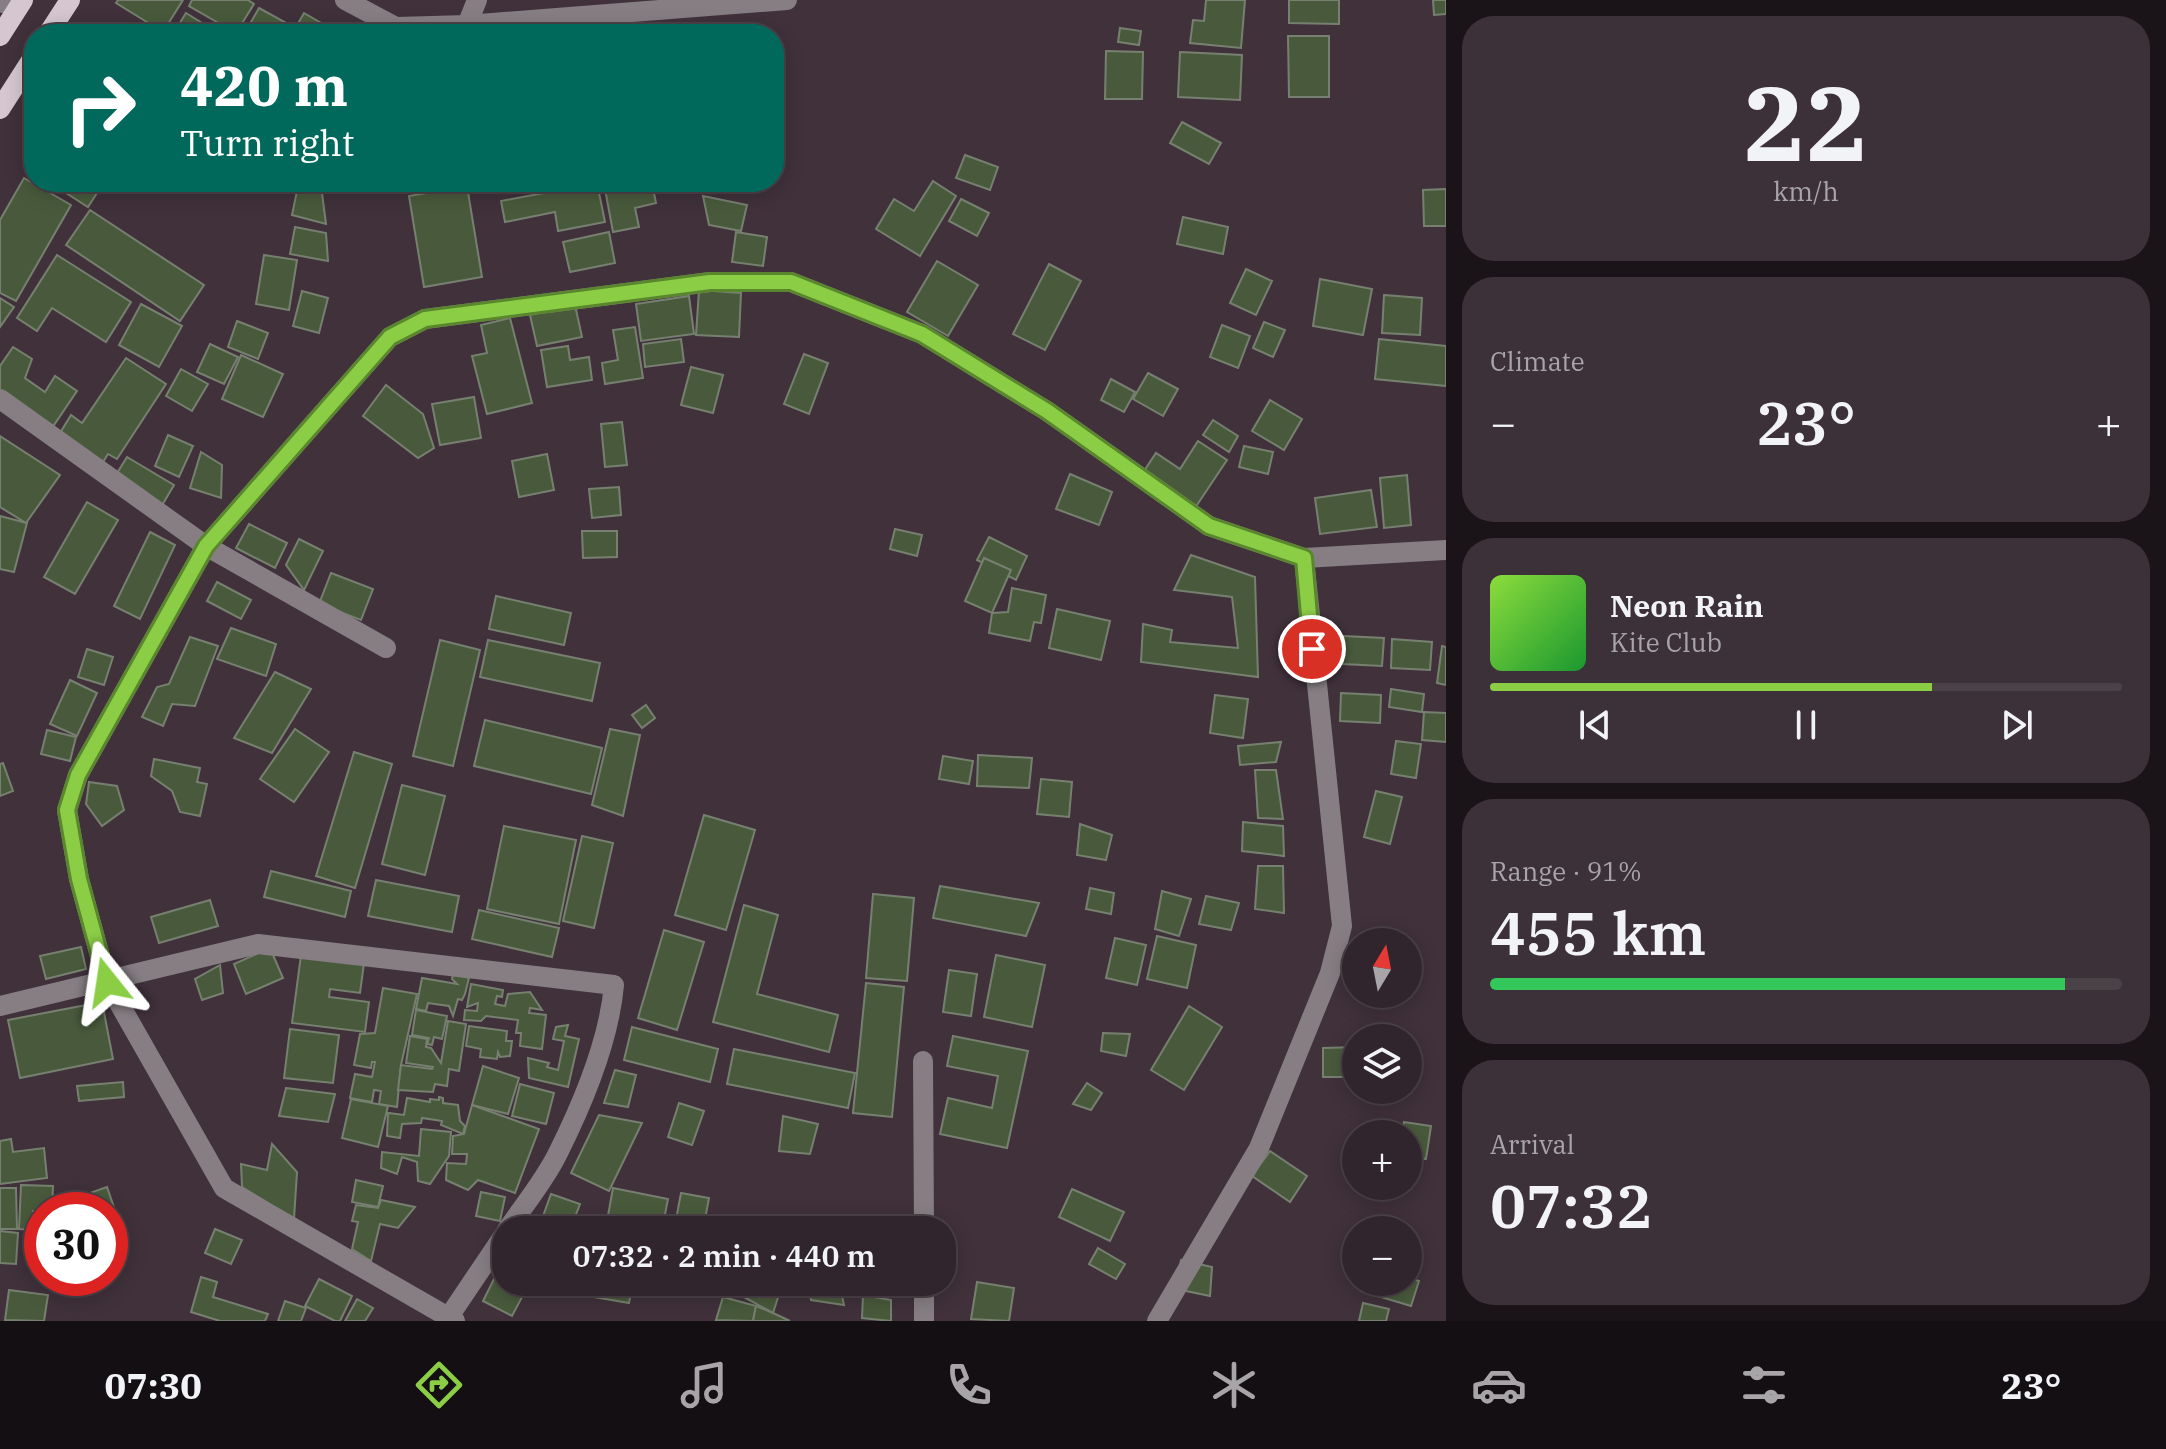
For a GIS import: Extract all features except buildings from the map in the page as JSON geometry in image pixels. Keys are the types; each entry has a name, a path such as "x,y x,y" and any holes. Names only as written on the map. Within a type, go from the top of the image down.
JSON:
{"main road":[{"path":"54,24 70,0"},
{"path":"0,36 13,3"},
{"path":"0,109 24,72"}],"street":[{"path":"345,0 390,24"},
{"path":"467,24 477,0"},
{"path":"480,24 787,0"},
{"path":"492,1254 450,1320 224,1188 107,982 79,879 67,810 78,775 206,546 390,337 425,319 710,282 791,282 922,334 1047,411 1209,526 1304,558 1446,550"},
{"path":"0,399 206,546 386,648"},
{"path":"1157,1321 1259,1148 1330,973 1342,926 1304,558"},
{"path":"0,1006 258,944 614,985 611,1016 604,1041 557,1155 517,1216"},
{"path":"923,1061 924,1216"},
{"path":"924,1296 924,1321"}],"route":[{"path":"107,982 79,879 67,810 78,775 206,546 390,337 425,319 710,282 791,282 922,334 1047,411 1209,526 1304,558 1312,649"}]}
